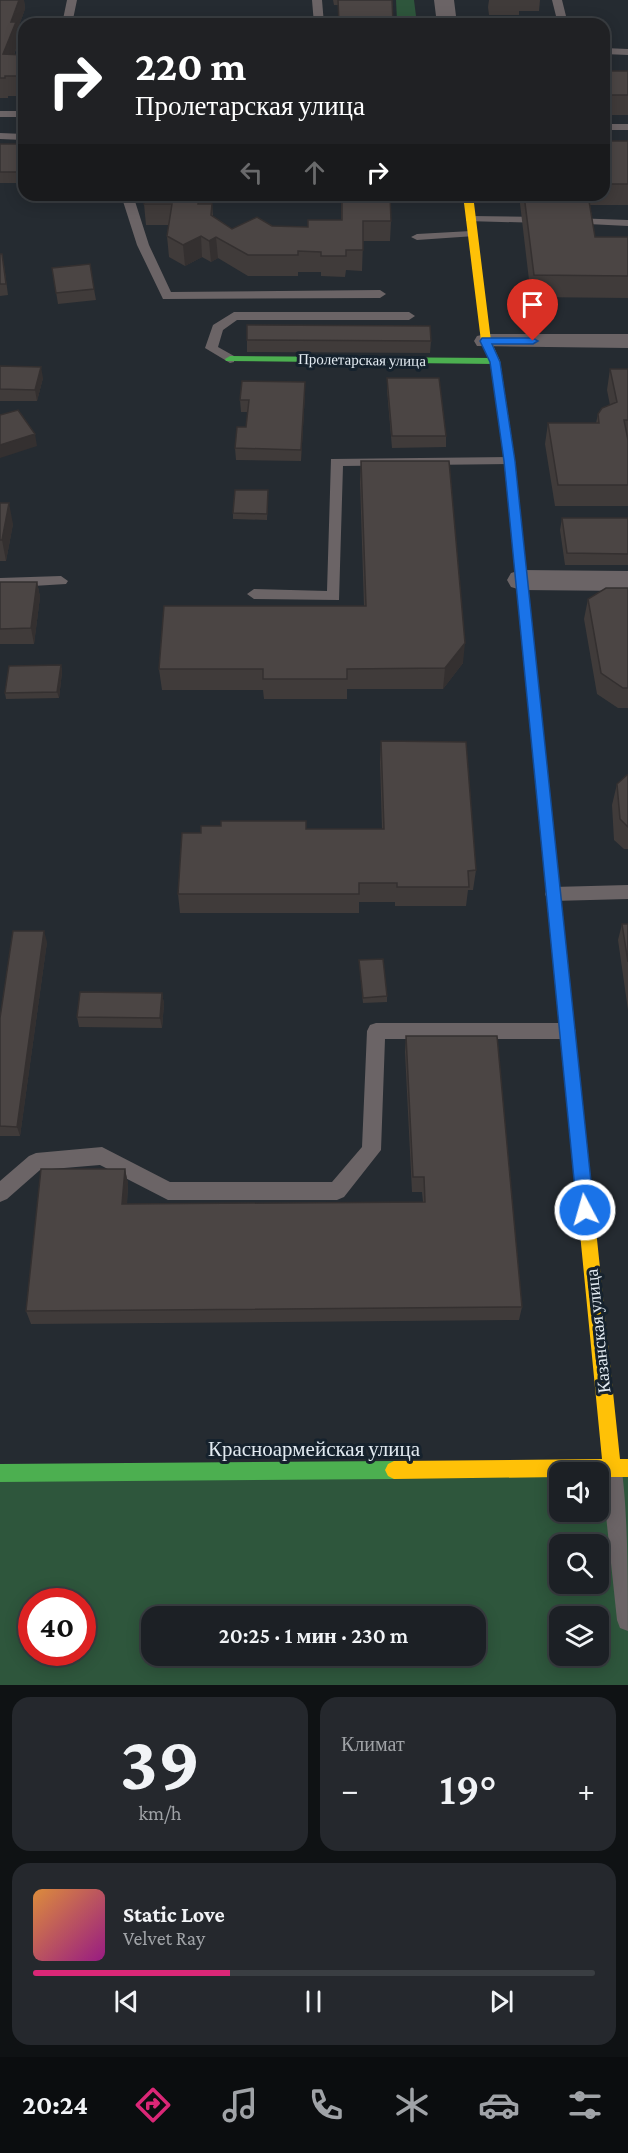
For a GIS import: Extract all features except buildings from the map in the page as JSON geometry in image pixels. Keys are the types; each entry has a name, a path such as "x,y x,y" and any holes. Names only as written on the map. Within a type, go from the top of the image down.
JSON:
{"street":[{"path":"444,0 446,18"},
{"name":"Казанская улица","path":"468,201 471,234 510,461 520,580 567,1031 620,1468"},
{"name":"Пролетарская улица","path":"230,359 490,351 628,341"},
{"path":"520,580 628,581"},
{"name":"Красноармейская улица","path":"0,1473 620,1468"}],"lane":[{"path":"69,18 72,0"},
{"path":"317,0 318,18"},
{"path":"557,0 562,18"},
{"path":"610,51 628,52"},
{"path":"0,114 18,114"},
{"path":"610,127 628,127"},
{"path":"0,136 18,137"},
{"path":"129,201 143,245 167,296 380,294"},
{"path":"470,219 628,223"},
{"path":"417,237 471,234"},
{"path":"230,359 211,348 217,328 234,316 408,316"},
{"path":"254,594 334,596 336,462 510,461"},
{"path":"0,582 61,581"},
{"path":"553,894 628,892"},
{"path":"0,1193 36,1162 102,1156 168,1191 337,1191 371,1150 376,1031 567,1031"},
{"path":"620,1468 628,1620"}],"green space":[{"path":"396,0 414,0 416,18 397,18"},
{"path":"609,1468 628,1468 628,1685 0,1685 0,1473 549,1469 549,1522 609,1522"}],"traffic: fast":[{"path":"230,359 495,361"},
{"path":"533,690 564,996"},
{"path":"0,1473 394,1470"}],"traffic: slow":[{"path":"469,201 486,341 495,361 510,461 533,690"},
{"path":"583,1182 612,1468"},
{"path":"394,1470 628,1468"}],"traffic: jam":[{"path":"564,996 583,1182"}],"route":[{"path":"533,341 486,341 495,362 510,461 520,580 585,1210"}]}
